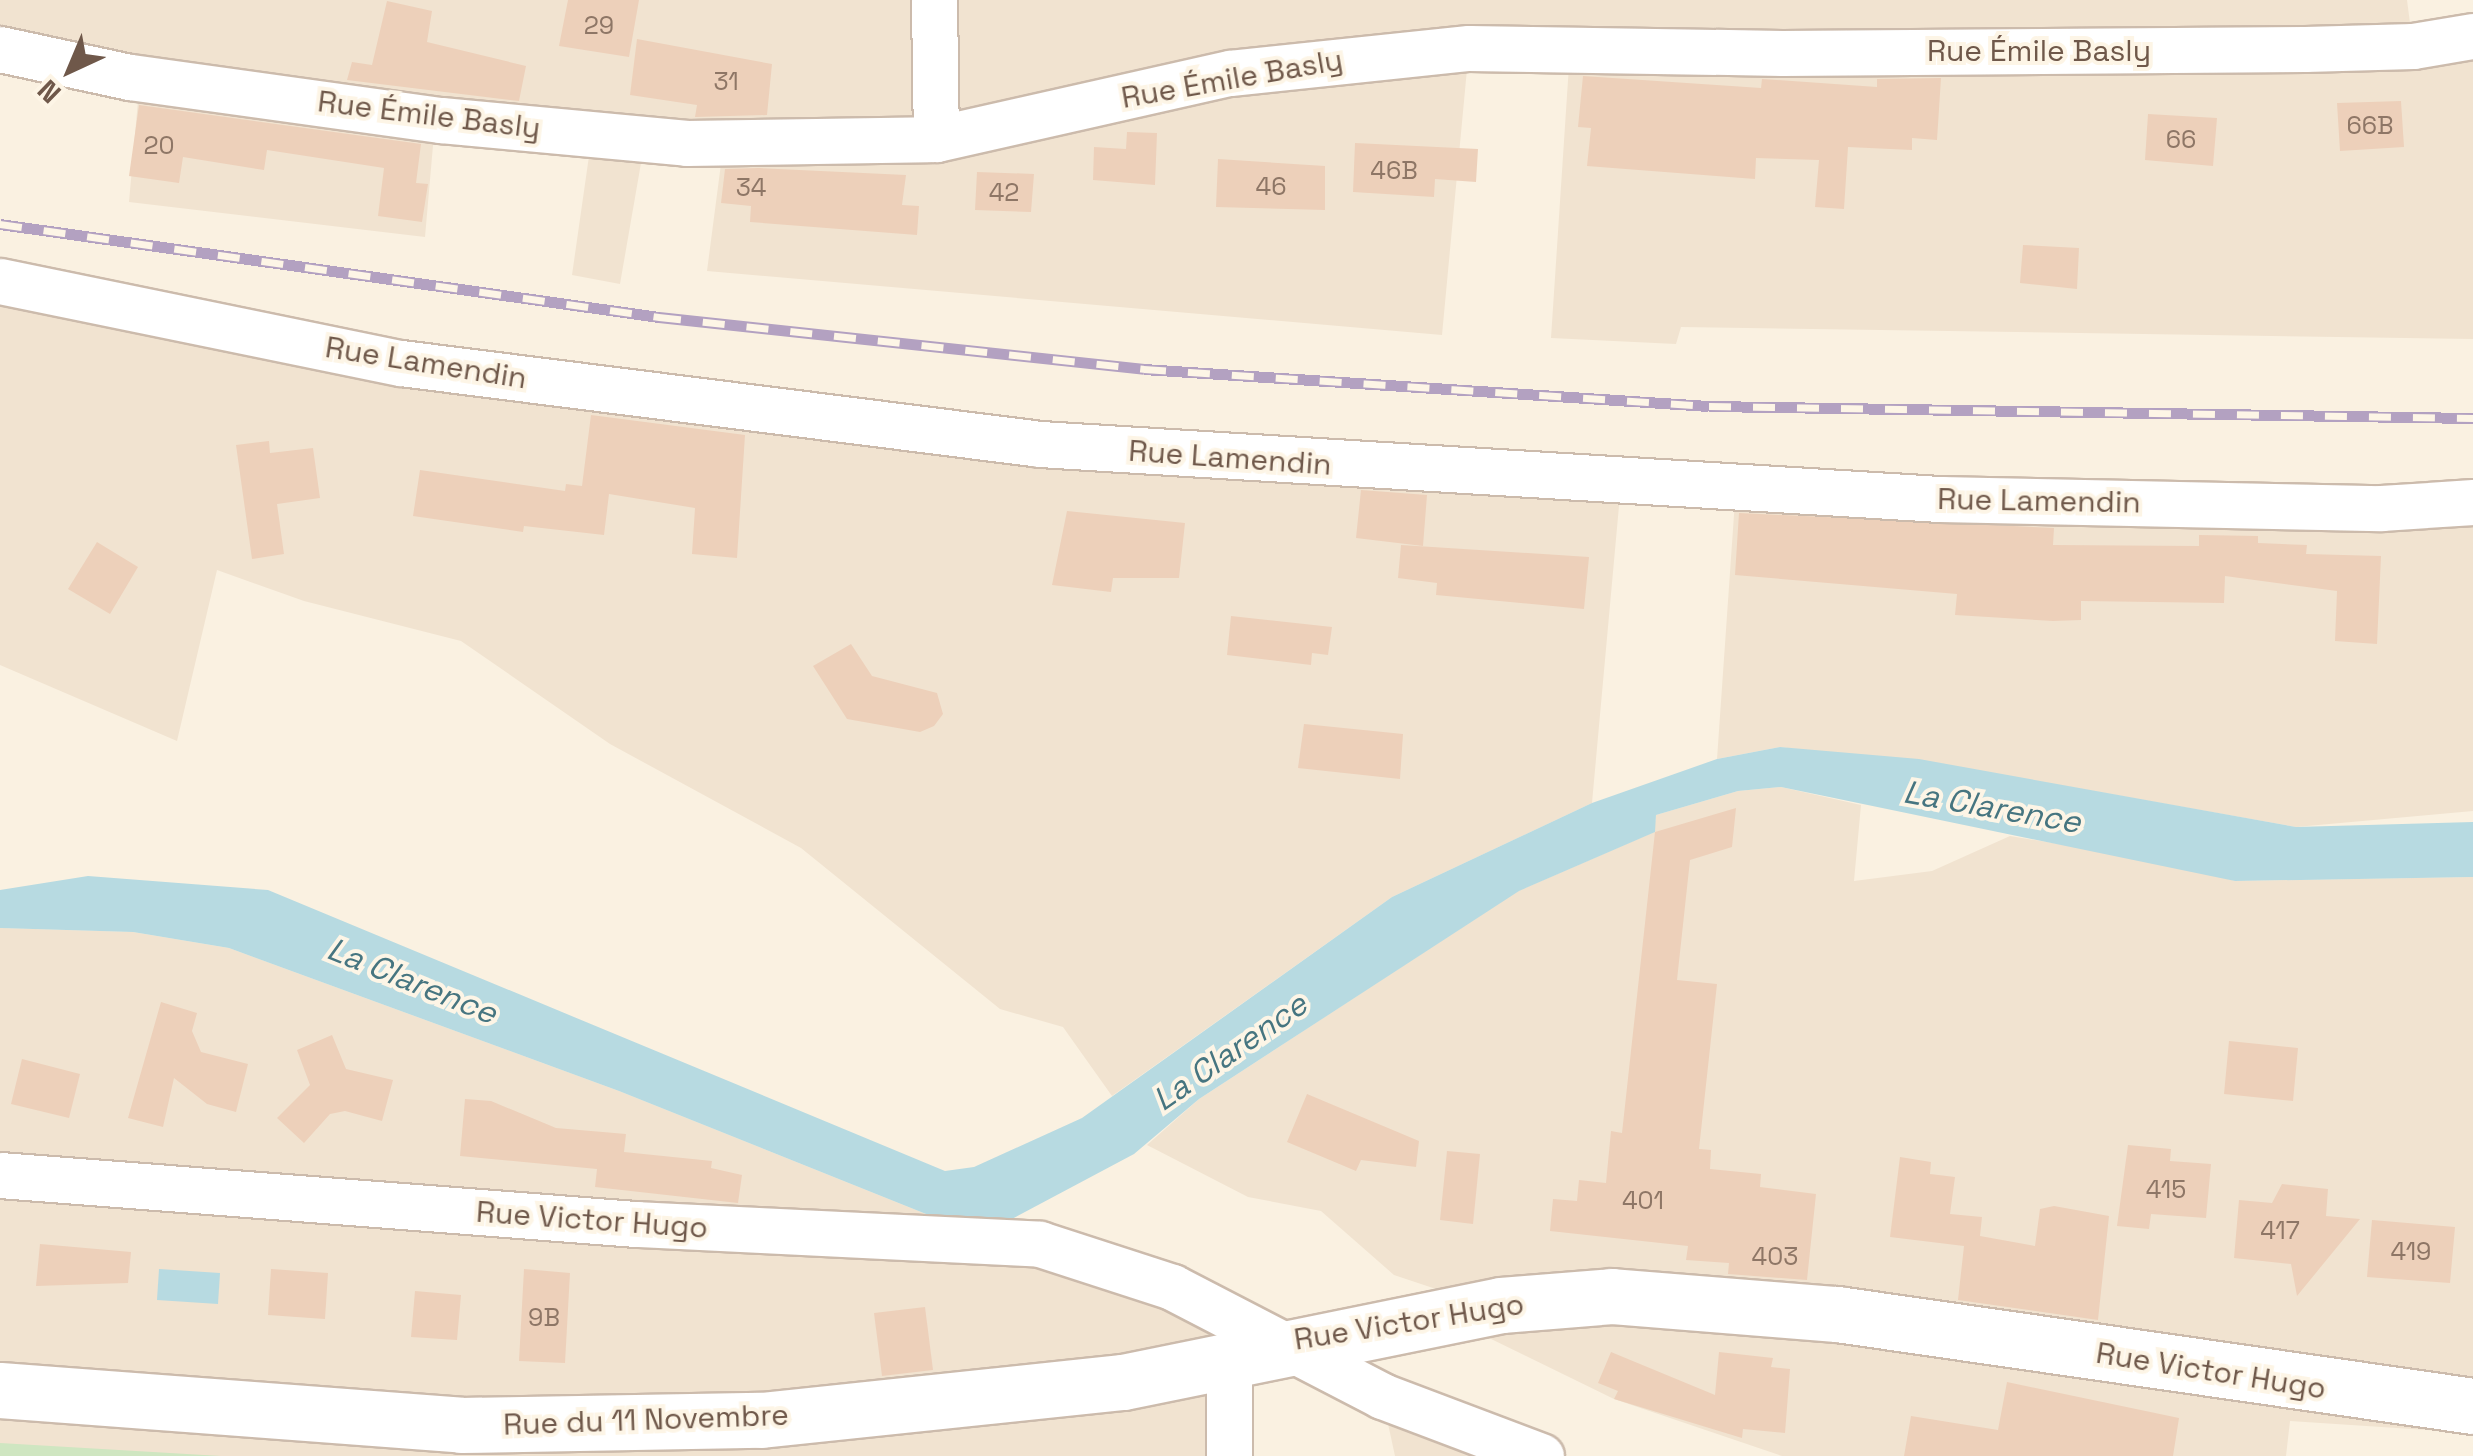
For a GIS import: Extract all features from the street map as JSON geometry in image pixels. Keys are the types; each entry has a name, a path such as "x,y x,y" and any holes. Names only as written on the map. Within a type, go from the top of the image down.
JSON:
{"main road":[{"name":"Rue Victor Hugo","path":"1288,1346 1501,1304 1612,1296 1837,1314 2473,1406"},
{"name":"Rue du 11 Novembre","path":"0,1390 459,1441 762,1420 1104,1384 1288,1346"}],"street":[{"path":"934,0 936,140"},
{"name":"Rue Émile Basly","path":"0,49 130,77 539,130 687,143 936,140 1230,73 1469,48 1782,53 2286,49 2413,46 2473,36"},
{"name":"Rue Lamendin","path":"0,282 400,362 1040,444 1940,499 2381,508 2473,502"},
{"name":"Rue Victor Hugo","path":"0,1175 616,1222 1040,1244 1172,1287 1288,1346"},
{"path":"1288,1346 1382,1396 1541,1456"},
{"path":"1228,1360 1229,1456"}],"shaded area":[{"path":"0,0 2407,0 2413,46 2473,36 2473,339 1681,327 1676,344 1551,338 1570,50 1469,48 1442,335 707,271 722,156 645,140 620,284 572,275 592,135 434,134 425,237 129,202 140,78 0,49"},
{"path":"0,281 87,303 1620,495 1592,803 1392,897 1112,1096 1063,1027 1000,1009 801,848 610,744 461,641 304,601 217,570 177,741 0,665"},
{"path":"1736,486 2473,502 2473,811 2296,827 1980,771 1780,747 1717,759"},
{"path":"1781,787 1861,805 1854,881 1932,871 2010,836 2163,861 2235,881 2473,877 2473,1433 2290,1421 2286,1456 1782,1456 1614,1399 1444,1316 1442,1291 1394,1275 1321,1211 1248,1197 1147,1145 1199,1099 1518,891 1654,832 1656,815 1738,791"},
{"path":"0,928 133,932 229,948 619,1091 941,1220 1172,1287 1229,1359 1229,1456 0,1456"},
{"path":"1382,1396 1541,1456 1395,1456"}],"green space":[{"path":"0,1443 221,1456 0,1456"}],"water":[{"name":"La Clarence","path":"1780,747 1919,759 2296,827 2473,822 2473,877 2235,881 1781,787 1738,791 1656,815 1655,832 1519,891 1199,1099 1134,1154 1010,1220 989,1223 941,1220 619,1091 229,948 133,932 0,928 0,890 88,876 268,890 945,1171 974,1167 1082,1118 1392,897 1592,803 1717,759"},
{"path":"159,1269 220,1273 218,1304 157,1300"}],"building":[{"path":"568,0 639,0 629,57 559,46"},
{"path":"387,1 432,11 427,42 526,66 519,101 347,80 352,62 372,65"},
{"path":"637,39 772,64 767,115 695,117 697,105 630,95"},
{"path":"1583,76 1761,88 1762,79 1877,87 1877,79 1941,78 1937,140 1912,138 1912,150 1848,147 1844,209 1815,207 1819,160 1756,158 1755,179 1587,166 1591,128 1578,127"},
{"path":"2401,101 2404,147 2340,151 2337,103"},
{"path":"139,105 421,144 416,183 428,184 422,222 378,216 384,168 267,150 264,170 183,157 179,183 129,176"},
{"path":"2148,114 2217,118 2213,166 2145,160"},
{"path":"1127,132 1157,133 1155,185 1093,180 1094,147 1126,149"},
{"path":"1355,143 1478,149 1476,182 1435,179 1434,197 1353,192"},
{"path":"1218,159 1325,166 1325,210 1216,207"},
{"path":"725,169 906,175 902,205 919,206 917,235 750,222 751,206 721,203"},
{"path":"977,172 1034,174 1031,212 975,210"},
{"path":"2023,245 2079,248 2077,289 2020,283"},
{"path":"591,415 745,435 737,558 692,554 695,508 609,494 604,535 524,526 523,532 413,516 420,470 565,491 566,484 582,486"},
{"path":"269,441 270,453 313,448 320,498 277,504 284,554 252,559 236,445"},
{"path":"1361,490 1427,495 1423,546 1356,538"},
{"path":"1067,511 1185,523 1179,578 1113,578 1111,592 1052,585"},
{"path":"1739,513 2054,528 2053,545 2199,546 2199,535 2258,536 2258,543 2307,545 2306,554 2381,556 2377,644 2335,641 2337,591 2225,576 2224,603 2081,601 2081,620 2053,621 1955,615 1957,594 1735,575"},
{"path":"97,542 138,567 110,614 68,589"},
{"path":"1401,545 1589,557 1584,609 1436,595 1437,583 1398,578"},
{"path":"1231,616 1332,627 1328,655 1312,653 1311,665 1227,655"},
{"path":"851,644 872,676 937,693 943,714 934,726 920,732 847,719 813,666"},
{"path":"1304,724 1403,734 1400,779 1298,768"},
{"path":"1736,808 1732,847 1690,860 1677,980 1717,984 1699,1149 1711,1150 1710,1169 1761,1174 1760,1187 1816,1194 1807,1280 1728,1274 1729,1263 1686,1260 1688,1246 1550,1231 1553,1199 1577,1201 1579,1180 1606,1183 1611,1131 1622,1133 1655,832"},
{"path":"161,1002 197,1013 192,1031 201,1052 248,1064 236,1112 207,1104 174,1078 163,1127 128,1118"},
{"path":"332,1035 346,1069 393,1080 382,1121 345,1111 330,1114 304,1143 277,1118 310,1085 297,1050"},
{"path":"2229,1041 2298,1048 2293,1101 2224,1094"},
{"path":"22,1059 80,1074 69,1118 11,1104"},
{"path":"1307,1094 1419,1141 1416,1167 1361,1160 1356,1171 1287,1142"},
{"path":"465,1099 491,1101 556,1128 626,1134 624,1152 712,1161 711,1168 742,1175 738,1203 595,1187 597,1169 460,1156"},
{"path":"2128,1145 2171,1149 2170,1161 2211,1164 2206,1218 2151,1214 2149,1229 2117,1226"},
{"path":"1447,1151 1480,1154 1473,1224 1440,1220"},
{"path":"1900,1157 1931,1162 1930,1174 1955,1177 1950,1214 1982,1217 1980,1236 2035,1246 2040,1209 2054,1206 2109,1216 2098,1320 1958,1300 1964,1246 1890,1237"},
{"path":"2282,1184 2328,1189 2326,1216 2360,1219 2297,1296 2291,1264 2234,1258 2239,1200 2272,1203"},
{"path":"2372,1220 2455,1227 2450,1283 2367,1277"},
{"path":"40,1244 131,1252 128,1283 36,1286"},
{"path":"271,1269 328,1273 325,1319 268,1315"},
{"path":"524,1269 570,1273 565,1363 519,1361"},
{"path":"415,1291 461,1295 457,1340 411,1337"},
{"path":"925,1307 933,1370 882,1376 874,1313"},
{"path":"1611,1352 1715,1395 1719,1352 1773,1358 1771,1367 1790,1369 1785,1433 1743,1429 1742,1438 1614,1399 1618,1391 1598,1383"},
{"path":"2007,1382 2179,1418 2173,1456 1904,1456 1911,1416 1998,1430"}],"railway":[{"path":"0,224 659,317 1144,369 1709,406 2473,418"}]}
